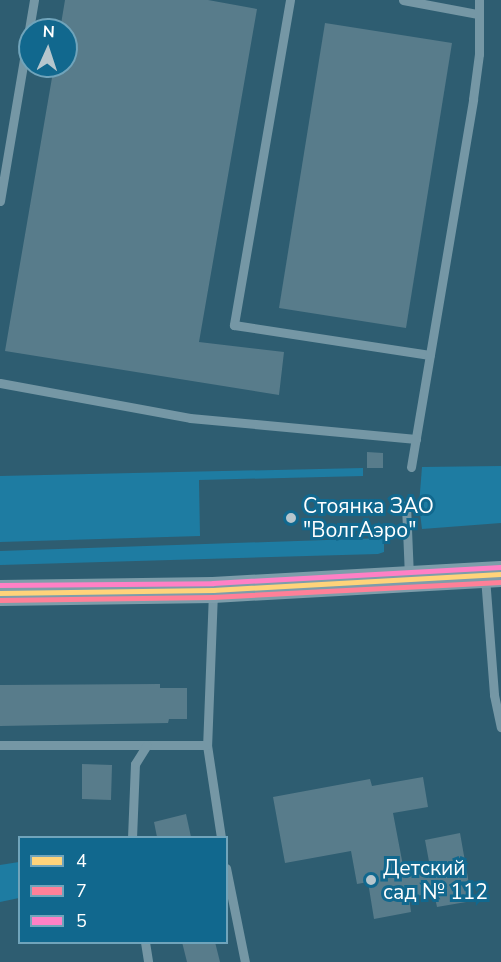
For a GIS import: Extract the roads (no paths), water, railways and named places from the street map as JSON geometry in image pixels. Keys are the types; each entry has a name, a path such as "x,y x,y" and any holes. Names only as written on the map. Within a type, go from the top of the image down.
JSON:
{"main road":[{"path":"0,593 213,590 493,574"}],"lane":[{"path":"0,201 34,0"},
{"path":"290,0 234,325 430,355"},
{"path":"403,0 477,14"},
{"path":"411,467 479,54 478,0"},
{"path":"0,383 190,418 416,439"},
{"path":"406,505 409,578"},
{"path":"493,574 501,727"},
{"path":"213,590 207,745 221,836"},
{"path":"0,745 207,745"},
{"path":"132,836 135,764 147,745"},
{"path":"228,878 245,962"},
{"path":"145,944 148,962"}],"place":[{"name":"Стоянка ЗАО \"ВолгАэро\"","path":"291,518"},
{"name":"Детский сад № 112","path":"371,880"}]}
